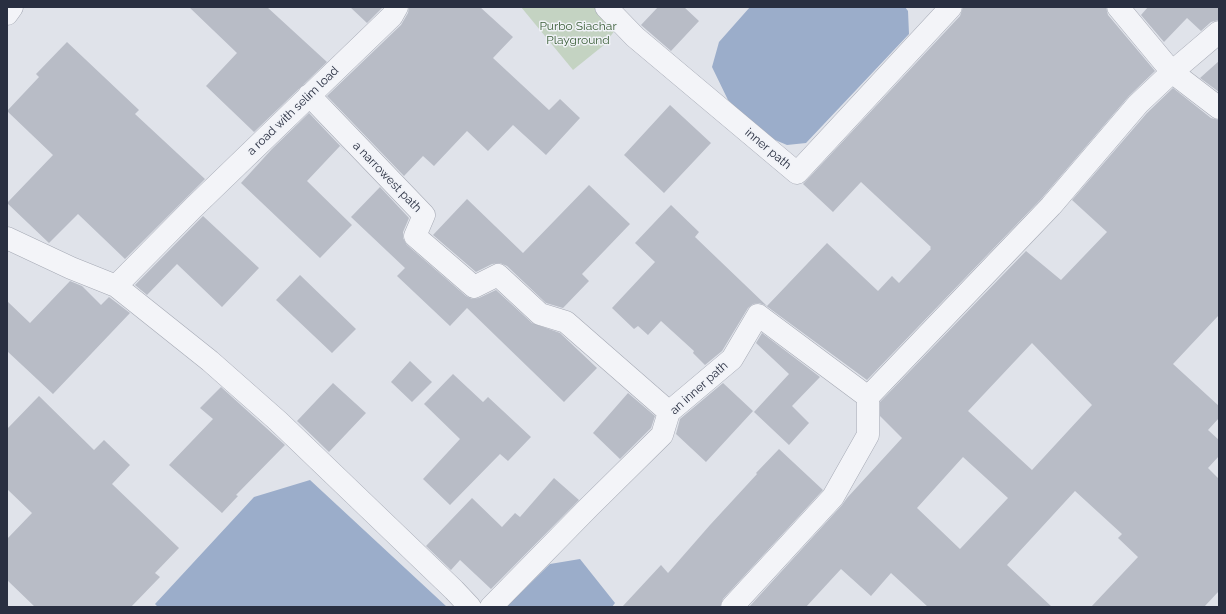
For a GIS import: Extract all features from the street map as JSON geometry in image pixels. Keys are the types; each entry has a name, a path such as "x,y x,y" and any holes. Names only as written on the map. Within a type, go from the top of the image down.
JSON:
{"street":[{"path":"7,14 12,7"},
{"name":"inner path","path":"606,7 635,37 797,173 951,7"},
{"path":"1118,7 1172,72 1219,108"},
{"name":"a road with selim load","path":"116,286 194,207 394,11"},
{"path":"732,607 832,497 868,435 868,397 1051,206 1138,104 1172,72 1219,32"},
{"name":"a narrowest path","path":"309,95 424,215 416,236 474,288 498,275 540,314 566,322 669,412"},
{"path":"7,238 71,268 116,286 210,361 266,411 470,607"},
{"name":"an inner path","path":"491,607 662,435 669,412 732,359 758,315 868,397"}],"green space":[{"name":"Purbo Siachar Playground","path":"521,7 606,7 621,22 604,45 573,70"}],"water":[{"path":"750,7 905,7 908,11 909,34 806,143 787,145 768,137 728,100 712,67 719,42"},
{"path":"310,480 447,607 158,607 155,604 254,497"},
{"path":"580,559 615,603 612,607 506,607 550,564"}],"building":[{"path":"189,7 267,7 327,62 254,132 206,86 237,53"},
{"path":"350,7 383,7 367,23"},
{"path":"409,7 480,7 513,37 493,58 549,110 560,99 580,118 546,155 513,125 488,151 467,131 434,166 423,156 404,176 327,96 401,25 408,13"},
{"path":"658,7 684,7 699,21 671,51 641,25"},
{"path":"963,7 1106,7 1108,15 1155,71 1129,96 1042,198 867,380 765,305 759,303 753,304 748,308 722,351 705,365 693,353 694,351 661,321 648,335 638,326 634,329 612,308 655,262 635,243 671,205 699,232 695,237 767,306 827,243 878,291 892,276 899,283 931,249 931,247 861,182 833,212 803,184 960,16"},
{"path":"1148,7 1219,7 1219,20 1211,22 1201,31 1187,18 1164,42 1141,15"},
{"path":"67,42 139,110 135,114 205,179 125,259 78,214 49,243 7,203 53,155 7,111 39,77 36,74"},
{"path":"1219,61 1219,92 1200,78"},
{"path":"1173,88 1211,118 1219,120 1219,315 1173,364 1219,406 1219,418 1208,430 1219,440 1219,456 1208,468 1219,479 1219,591 1204,607 1091,607 1138,557 1118,538 1122,534 1075,491 1007,565 1052,607 928,607 891,573 871,596 841,569 806,607 749,607 902,438 880,416 880,402 1026,251 1061,280 1107,232 1072,200 1147,113","holes":["1032,343 1092,405 1032,470 968,411","963,457 1008,498 960,549 917,508"]},
{"path":"670,105 711,143 664,193 624,155"},
{"path":"309,113 346,152 340,146 307,181 352,225 320,258 241,183 272,149"},
{"path":"589,185 630,224 582,274 589,281 563,308 546,303 507,266 500,263 492,264 476,272 433,235 467,199 523,253"},
{"path":"380,187 409,218 403,232 403,238 407,245 466,296 472,299 479,298 496,290 532,323 560,333 597,368 564,402 467,308 450,326 397,276 405,268 351,217"},
{"path":"203,216 259,268 222,307 177,264 147,295 135,285"},
{"path":"300,275 356,329 332,353 276,300"},
{"path":"70,281 82,286 101,305 109,297 130,313 53,394 7,351 7,301 30,323"},
{"path":"762,333 820,377 792,406 809,423 789,445 754,412 789,374 756,343"},
{"path":"410,361 432,382 412,402 391,382"},
{"path":"453,374 483,402 488,397 531,437 508,461 500,454 450,505 423,479 460,439 424,404"},
{"path":"333,383 366,413 329,452 297,421"},
{"path":"723,383 753,411 706,462 676,434 680,419"},
{"path":"221,387 285,445 236,495 238,496 222,513 169,465 213,419 200,408"},
{"path":"628,393 655,416 651,428 620,459 593,433"},
{"path":"39,396 94,450 104,440 130,465 112,484 179,548 155,573 160,577 131,607 35,607 7,580 7,539 32,513 7,489 7,429"},
{"path":"779,449 823,490 723,599 720,607 622,607 661,565 668,573"},
{"path":"554,478 579,500 491,589 460,560 451,570 426,546 472,498 502,527 515,513 520,517"}]}
